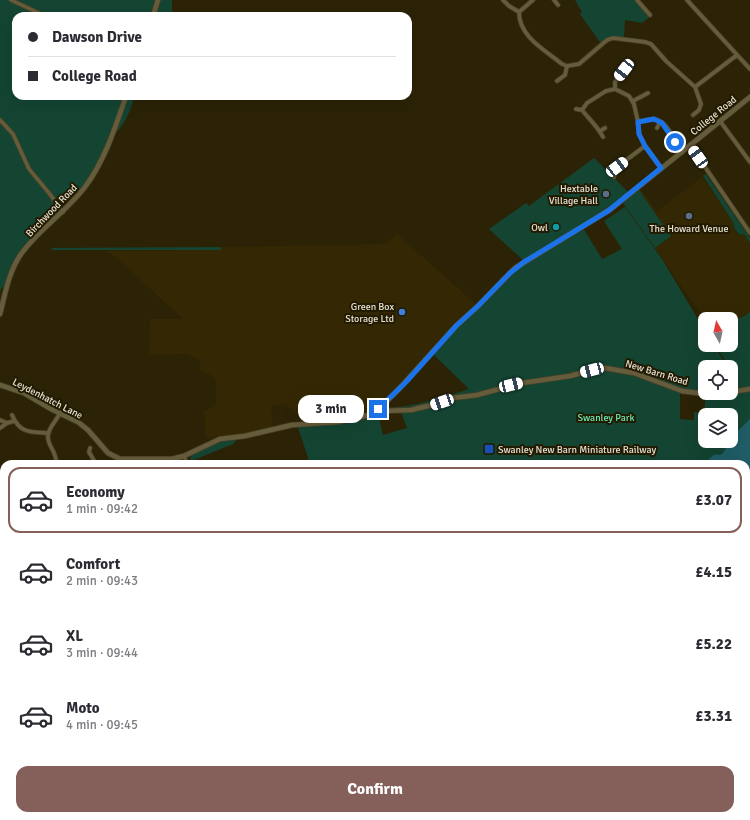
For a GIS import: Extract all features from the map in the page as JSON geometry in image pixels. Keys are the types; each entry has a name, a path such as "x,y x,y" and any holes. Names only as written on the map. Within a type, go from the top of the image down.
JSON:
{"street":[{"path":"11,0 36,12"},
{"path":"154,12 158,0"},
{"path":"503,0 519,12"},
{"path":"519,12 533,0"},
{"path":"555,0 558,5"},
{"path":"636,0 650,16"},
{"path":"687,0 750,69"},
{"path":"519,12 521,26 528,36 562,64 567,66 579,64 607,40 613,38 651,44 674,70 695,87 701,104 699,110 693,115"},
{"path":"695,87 737,55"},
{"path":"557,81 564,75 567,66"},
{"path":"615,89 615,82 624,70"},
{"path":"582,110 587,102 606,91 615,89 629,96 633,101 639,134 645,146 661,168"},
{"path":"633,101 648,93"},
{"name":"College Road","path":"378,409 406,382 456,326 515,268 608,211 750,97"},
{"name":"Birchwood Road","path":"0,314 13,268 21,254 34,239 63,212 84,188 104,156 125,100"},
{"path":"576,110 582,110"},
{"path":"582,110 600,131 603,137"},
{"path":"638,122 654,119 660,122 666,126 675,142"},
{"path":"0,120 13,134 29,169 63,212"},
{"path":"720,121 750,162"},
{"path":"657,128 660,122"},
{"path":"600,131 605,128"},
{"path":"690,145 750,233"},
{"path":"614,177 617,167 645,146"},
{"name":"New Barn Road","path":"378,409 382,411 411,410 432,406 453,398 477,395 522,383 570,376 605,368 634,373 682,391 698,393"},
{"name":"Leydenhatch Lane","path":"0,385 24,393 51,409 78,422 88,430 108,453 120,459 170,460 184,456 220,439 245,436 292,425 338,422 365,416 378,409"},
{"path":"738,391 750,389"},
{"path":"56,460 56,456 48,440 50,429 60,413"},
{"path":"12,416 14,421 26,432 49,433"},
{"path":"0,420 7,423"},
{"path":"0,428 7,423 14,421"},
{"path":"84,452 90,450 94,460"},
{"path":"184,456 186,460"}],"shaded area":[{"path":"702,177 733,222 735,231 739,236 744,234 750,244 750,311 738,319 738,312 699,312 623,203 630,194 639,187 657,211"},
{"path":"397,234 476,304 452,326 382,404 367,413 345,419 307,422 284,404 271,406 273,428 239,436 218,436 207,440 205,434 204,410 213,408 216,404 215,379 211,375 200,372 200,360 195,357 184,354 149,355 150,319 183,319 112,254 105,251 221,250 221,247 386,244"}],"green space":[{"path":"0,0 156,0 152,12 12,12 12,100 125,100 111,140 84,187 61,206 57,203 58,211 17,256 11,266 4,288 2,287 0,292"},
{"path":"161,0 172,0 172,12 157,12"},
{"path":"575,0 636,0 651,16 642,23 625,20 624,38 613,38 602,45 580,14 582,12"},
{"path":"127,100 133,100 126,119 118,131 116,130"},
{"path":"594,158 629,193 607,209 523,260 489,229 526,203 529,206"},
{"path":"706,174 750,238 750,243 744,234 740,235 735,230 733,222 703,176"},
{"path":"639,190 671,236 655,248 623,203"},
{"path":"625,207 662,259 698,319 698,352 718,352 723,360 698,360 698,391 686,390 607,367 473,394 427,406 386,409 384,408 385,406 389,408 410,405 469,389 432,353 456,326 516,270 583,228 602,259 622,249 604,221"},
{"path":"221,247 221,250 52,250 51,248"},
{"path":"750,312 750,387 738,389 738,360 725,360 719,352 738,352 738,319"},
{"name":"Swanley Park","path":"607,369 635,375 680,393 680,419 694,420 694,412 698,413 698,448 738,448 738,408 704,408 705,400 738,400 738,392 750,390 750,460 309,460 298,427 333,425 378,415 383,435 407,428 401,412 522,385 594,370"},
{"path":"238,438 233,444 190,460 193,454 204,447"}],"water":[{"path":"750,419 750,460 708,460 714,455 722,454 726,449 738,448 738,431"}],"place":[{"name":"Hextable Village Hall","path":"606,194"},
{"name":"The Howard Venue","path":"689,216"},
{"name":"Owl","path":"556,227"},
{"name":"Green Box Storage Ltd","path":"402,312"},
{"name":"Swanley New Barn Miniature Railway","path":"489,449"}],"route":[{"path":"378,409 406,382 456,326 515,268 601,216 621,202 661,168 645,146 639,134 638,122 654,119 662,123 666,126 675,142"}]}
